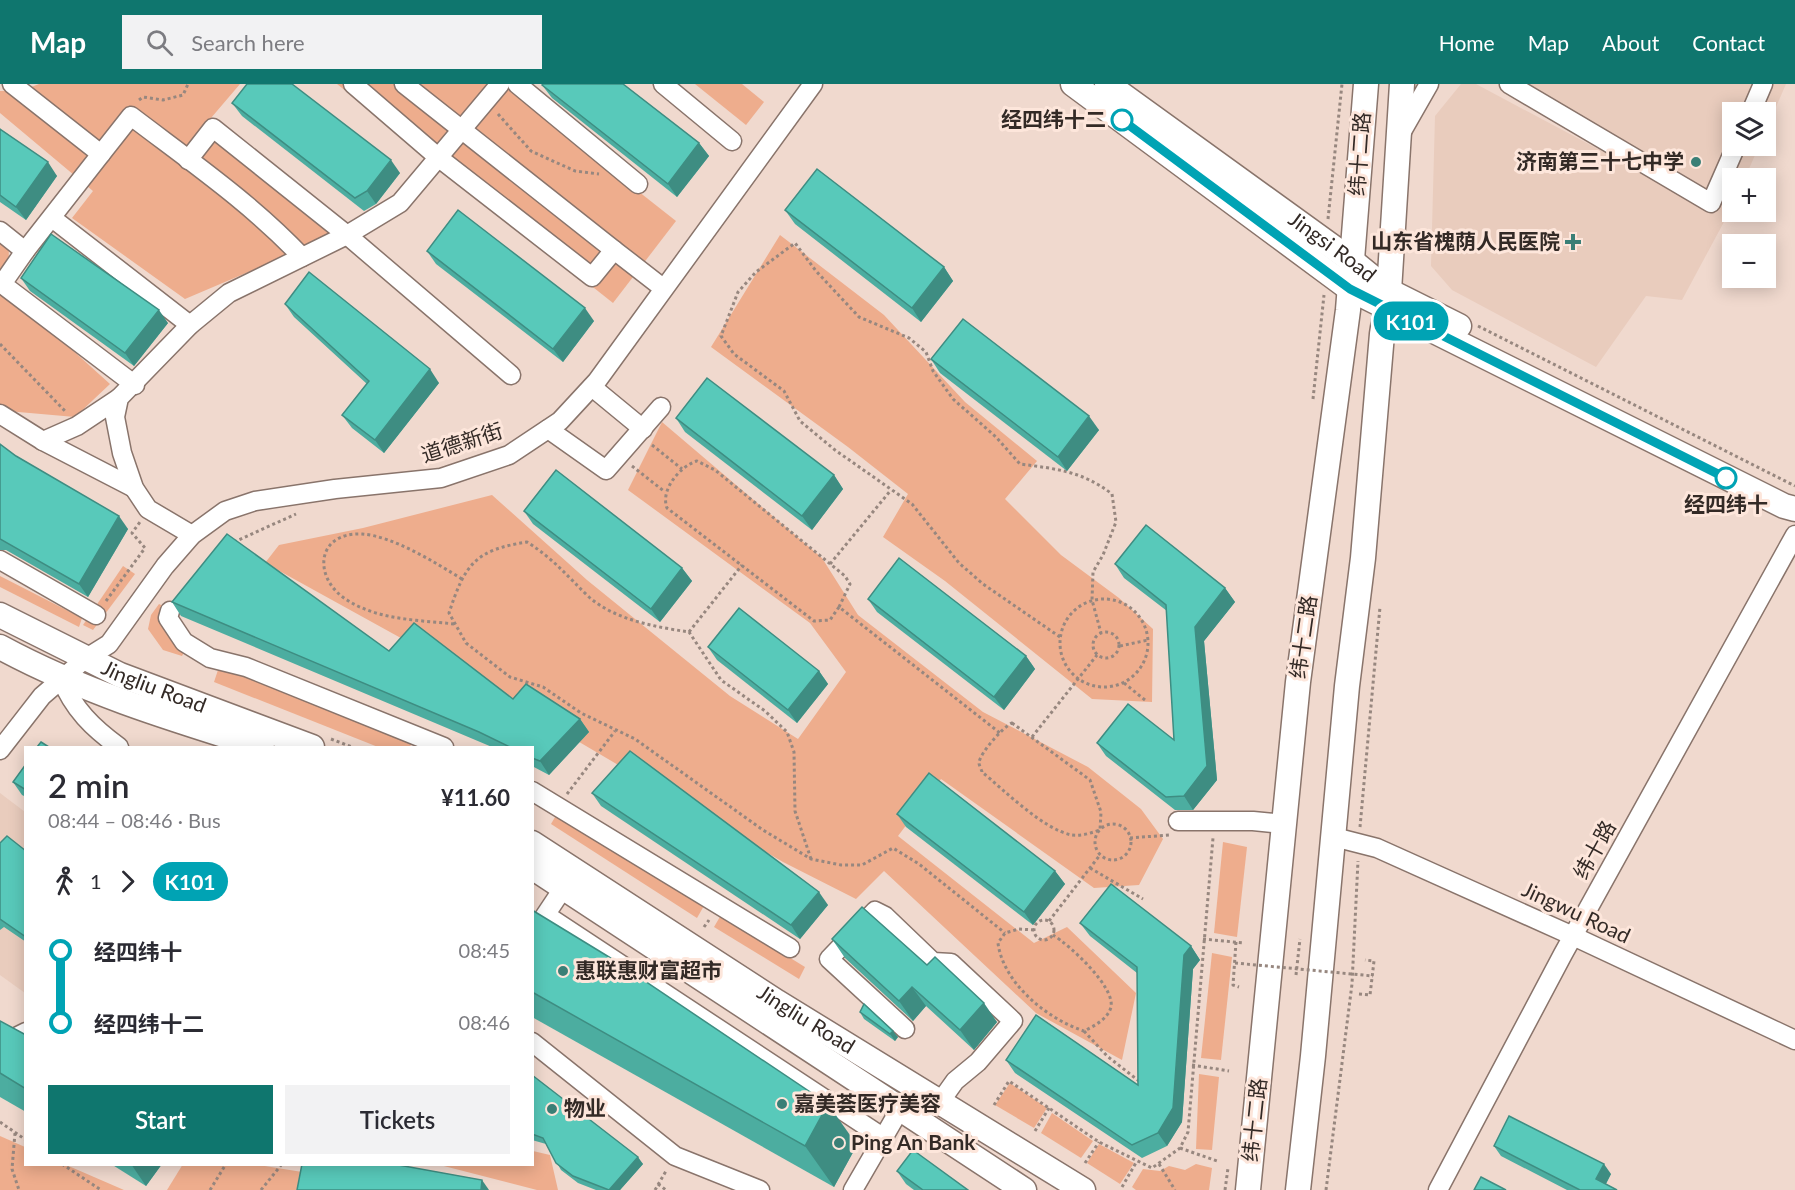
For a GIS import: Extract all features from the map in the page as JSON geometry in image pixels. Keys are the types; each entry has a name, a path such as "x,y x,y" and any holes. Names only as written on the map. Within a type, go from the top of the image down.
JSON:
{"main road":[{"name":"Jingsi Road","path":"1073,84 1350,289 1388,299 1790,492 1795,497"},
{"name":"Jingsi Road","path":"1107,84 1352,261 1388,299 1774,502 1795,509"},
{"name":"纬十二路","path":"1248,1190 1298,682 1350,289 1366,84"},
{"name":"纬十二路","path":"1298,1190 1347,686 1363,558 1388,299 1402,84"},
{"name":"Jingliu Road","path":"0,615 120,675 309,746"},
{"name":"Jingliu Road","path":"0,647 61,678 164,717 259,746"},
{"name":"Jingliu Road","path":"534,844 777,1002 1083,1190"},
{"name":"Jingliu Road","path":"534,868 1024,1190"}],"street":[{"path":"12,84 101,154"},
{"path":"353,84 439,158 592,277 614,250"},
{"path":"404,84 663,288"},
{"path":"43,441 77,426 119,398 135,385 190,326 229,293 347,235 400,203 500,84"},
{"path":"517,84 635,181"},
{"path":"663,84 732,141"},
{"name":"道德新街","path":"0,750 42,696 85,659 109,644 165,566 192,535 225,510 255,501 335,489 441,478 509,455 560,421 592,387 813,84"},
{"path":"1399,137 1429,84"},
{"path":"1509,84 1711,203 1732,156"},
{"path":"1755,102 1763,84"},
{"path":"135,385 2,284 25,251 131,116 279,232 302,257"},
{"path":"188,160 213,128 347,235 511,375"},
{"path":"52,218 190,326"},
{"path":"0,231 25,251"},
{"path":"592,387 641,432"},
{"path":"119,398 115,417 122,453 134,488 148,509 192,535"},
{"path":"548,429 606,470 661,406"},
{"path":"0,414 43,441 134,488"},
{"name":"纬十路","path":"1438,1190 1573,936 1795,535"},
{"path":"0,560 96,615"},
{"path":"170,611 168,618 184,642 210,658 246,667 442,746"},
{"path":"61,678 66,693 89,726 118,746"},
{"path":"537,796 790,948"},
{"path":"1178,821 1253,821 1284,824"},
{"name":"Jingwu Road","path":"1334,837 1359,842 1573,936 1795,1040"},
{"path":"534,932 564,887"},
{"path":"905,1029 829,959 875,911 885,916 933,962 951,963 1013,1021 978,1062 955,1081 940,1102"},
{"path":"546,915 884,1138"},
{"path":"0,1053 24,1033"},
{"path":"534,1044 675,1156 760,1190"},
{"path":"853,1190 900,1109"}],"path":[{"path":"131,116 132,106 142,97 163,100 183,95 188,84"},
{"path":"486,101 531,151 575,171 635,181"},
{"path":"1060,637 983,584 959,563 912,504 800,421 784,391 734,354 721,336 738,292 756,272 795,243 816,271 859,317 909,338 926,352 933,371 953,399 996,436 1020,464 1062,469 1091,478 1112,494 1116,522 1103,555 1093,572 1092,600 1101,633"},
{"path":"1471,322 1795,486"},
{"path":"0,344 54,397 77,426"},
{"path":"641,432 682,470"},
{"path":"619,456 665,493"},
{"path":"697,461 715,470 845,576 850,584 840,607 830,620 814,621 667,508 664,500 665,493 682,470 697,461"},
{"path":"830,564 891,490"},
{"path":"96,615 145,548 132,533 148,509"},
{"path":"231,543 303,511"},
{"path":"455,624 373,613 338,593 324,574 322,562 326,549 334,540 363,534 405,548 462,579"},
{"path":"810,859 795,811 794,752 787,732 765,711 721,680 689,632 648,625 616,613 591,598 551,557 527,542 499,546 471,563 462,579 449,614 466,643 510,677 543,687 581,713 635,739 763,830 810,859 841,866 862,865 893,848 919,864 1005,933"},
{"path":"689,632 741,565"},
{"path":"116,589 123,594"},
{"path":"1326,1190 1352,984 1359,842 1381,595"},
{"path":"1114,599 1129,605 1140,616 1149,640 1146,661 1137,674 1124,683 1110,687 1094,687 1079,680 1068,669 1061,656 1060,637 1063,625 1072,612 1092,600 1114,599"},
{"path":"840,607 1000,733"},
{"path":"1101,633 1113,633 1118,638 1120,646 1118,653 1112,658 1097,655 1093,648 1093,641 1101,633"},
{"path":"1120,646 1149,640"},
{"path":"1032,737 1097,655"},
{"path":"1124,683 1145,699"},
{"path":"1032,737 1012,723 1006,725 982,755 979,764 982,772 1054,829 1072,835 1086,835 1100,830 1108,825 1118,825 1126,830 1130,838 1131,847 1126,855 1118,860 1108,860 1100,855 1095,847 1095,838 1100,830 1101,812 1090,780 1032,737"},
{"path":"557,806 615,731"},
{"path":"994,1105 1010,1081 1099,1142 1152,1168 1179,1148 1188,1132 1213,836"},
{"path":"1049,921 1100,855"},
{"path":"1090,868 1143,899"},
{"path":"1034,930 1039,921 1049,921 1053,925 1053,935"},
{"path":"1034,930 1019,929 1005,933 998,943 1000,958 1013,978 1029,998 1068,1026 1084,1031 1107,1056 1139,1082"},
{"path":"1034,930 1036,935 1044,940 1053,935"},
{"path":"1053,935 1068,944 1085,962 1110,996 1111,1006 1104,1019 1084,1031"},
{"path":"1203,939 1244,943"},
{"path":"1296,975 1300,939"},
{"path":"1236,942 1233,985 1239,987"},
{"path":"1359,994 1370,995 1374,961 1365,960"},
{"path":"1235,963 1373,976"},
{"path":"1192,1065 1229,1071"},
{"path":"1035,1131 1049,1108"},
{"path":"0,1122 24,1139"},
{"path":"15,1133 12,1169 19,1190"},
{"path":"1085,1163 1099,1142"},
{"path":"1179,1148 1217,1161"},
{"path":"655,1190 675,1156"},
{"path":"1122,1186 1137,1161"},
{"path":"1159,1164 1175,1190"},
{"path":"65,1166 101,1190"},
{"path":"210,1190 225,1166"},
{"path":"261,1190 280,1166"},
{"path":"658,1184 666,1190"}],"shaded area":[{"path":"39,84 240,84 211,118 352,228 185,299 72,218 93,191 0,113 0,91 21,91"},
{"path":"337,84 502,84 676,221 613,303"},
{"path":"695,84 742,84 764,102 746,125"},
{"name":"山东省槐荫人民医院","path":"1461,84 1476,84 1718,213 1519,84 1786,84 1776,107 1776,102 1722,102 1722,156 1755,156 1749,168 1722,168 1722,222 1724,222 1682,300 1646,296 1596,367 1452,290 1431,266 1435,116"},
{"path":"780,235 884,315 965,402 1037,461 1005,499 1061,555 1119,598 1153,629 1152,702 1092,699 945,581 883,537 908,494 711,347"},
{"path":"0,236 9,243 8,292 110,384 75,417 7,411 0,405"},
{"path":"662,422 822,558 858,615 983,712 1088,767 1141,809 1163,839 1139,885 1094,888 941,779 898,836 1034,943 1067,927 1136,993 1122,1060 1036,1013 884,871 856,899 783,862 428,653 265,563 279,545 363,528 492,495 587,580 730,696 798,739 846,672 810,623 628,490"},
{"path":"123,566 135,574 93,630 83,625"},
{"path":"0,576 82,618 79,627 0,587"},
{"path":"159,604 165,607 163,622 166,632 185,650 182,656 163,650 148,629 151,615"},
{"path":"218,670 259,680 412,742 410,746 375,746 214,682"},
{"path":"0,793 24,811 24,992 0,975"},
{"path":"558,812 705,904 697,918 551,824"},
{"path":"1223,842 1247,847 1237,937 1214,933"},
{"path":"721,915 805,967 799,979 714,927"},
{"path":"1212,953 1232,957 1221,1060 1201,1058"},
{"path":"1199,1074 1219,1077 1212,1150 1196,1149"},
{"path":"1010,1083 1047,1108 1034,1128 995,1105"},
{"path":"1052,1113 1093,1141 1081,1158 1041,1133"},
{"path":"0,1136 24,1147 24,1166 69,1166 124,1190 0,1190"},
{"path":"1099,1144 1134,1163 1120,1184 1087,1163"},
{"path":"534,1151 550,1155 558,1190 537,1190 444,1166 534,1166"},
{"path":"1196,1164 1212,1168 1209,1190 1136,1190 1132,1187 1143,1169 1160,1171 1169,1166 1185,1170"},
{"path":"182,1166 264,1166 327,1176 324,1190 167,1190"}],"building":[{"path":"247,84 292,84 391,160 367,191 355,198 232,103"},
{"path":"543,84 623,84 699,143 668,184"},
{"path":"0,129 48,162 16,207 0,195"},
{"path":"817,169 944,267 912,308 785,210"},
{"path":"458,210 585,308 553,349 427,251"},
{"path":"51,234 159,310 125,353 21,278"},
{"path":"309,272 430,369 375,440 342,415 369,381 285,304"},
{"path":"963,319 1089,416 1058,457 931,359"},
{"path":"707,378 834,475 802,516 676,418"},
{"path":"0,444 16,456 119,516 79,584 0,539"},
{"path":"556,470 682,568 651,609 524,511"},
{"path":"1146,525 1225,588 1195,627 1207,766 1184,796 1166,797 1097,743 1128,704 1174,740 1166,605 1115,564"},
{"path":"227,534 389,651 414,623 513,699 526,684 580,719 540,761 534,759 534,746 508,746 172,602"},
{"path":"899,558 1026,656 994,697 868,599"},
{"path":"739,608 819,671 788,710 708,647"},
{"path":"630,751 819,892 791,925 592,793"},
{"path":"24,767 24,789 13,782"},
{"path":"929,773 1055,871 1024,912 897,814"},
{"path":"7,836 24,849 24,936 0,919 0,843"},
{"path":"1111,884 1191,946 1184,955 1173,1108 1158,1133 1132,1145 1006,1060 1036,1015 1138,1085 1137,967 1080,923"},
{"path":"862,907 927,965 935,957 984,1003 960,1030 912,987 899,1001 832,939"},
{"path":"534,911 609,957 828,1104 805,1146 534,993"},
{"path":"864,1004 893,1031 890,1034 860,1012"},
{"path":"0,1021 24,1034 24,1088 0,1073"},
{"name":"物业","path":"534,1077 638,1157 609,1190 573,1176 556,1163 543,1138 534,1135"},
{"path":"1509,1116 1604,1164 1596,1179 1617,1190 1580,1190 1494,1146"},
{"path":"913,1150 968,1190 923,1190 897,1171"},
{"path":"302,1166 404,1166 482,1180 481,1190 297,1190"},
{"path":"1481,1177 1506,1190 1474,1190"}],"bus line":[{"name":"K101","path":"1122,120 1350,289 1726,478"}],"place":[{"name":"经四纬十二","path":"1122,120"},
{"name":"济南第三十七中学","path":"1696,162"},
{"name":"山东省槐荫人民医院","path":"1573,242"},
{"name":"经四纬十","path":"1726,478"},
{"name":"惠联惠财富超市","path":"563,971"},
{"name":"嘉美荟医疗美容","path":"782,1104"},
{"name":"物业","path":"552,1109"},
{"name":"Ping An Bank","path":"839,1143"}]}
